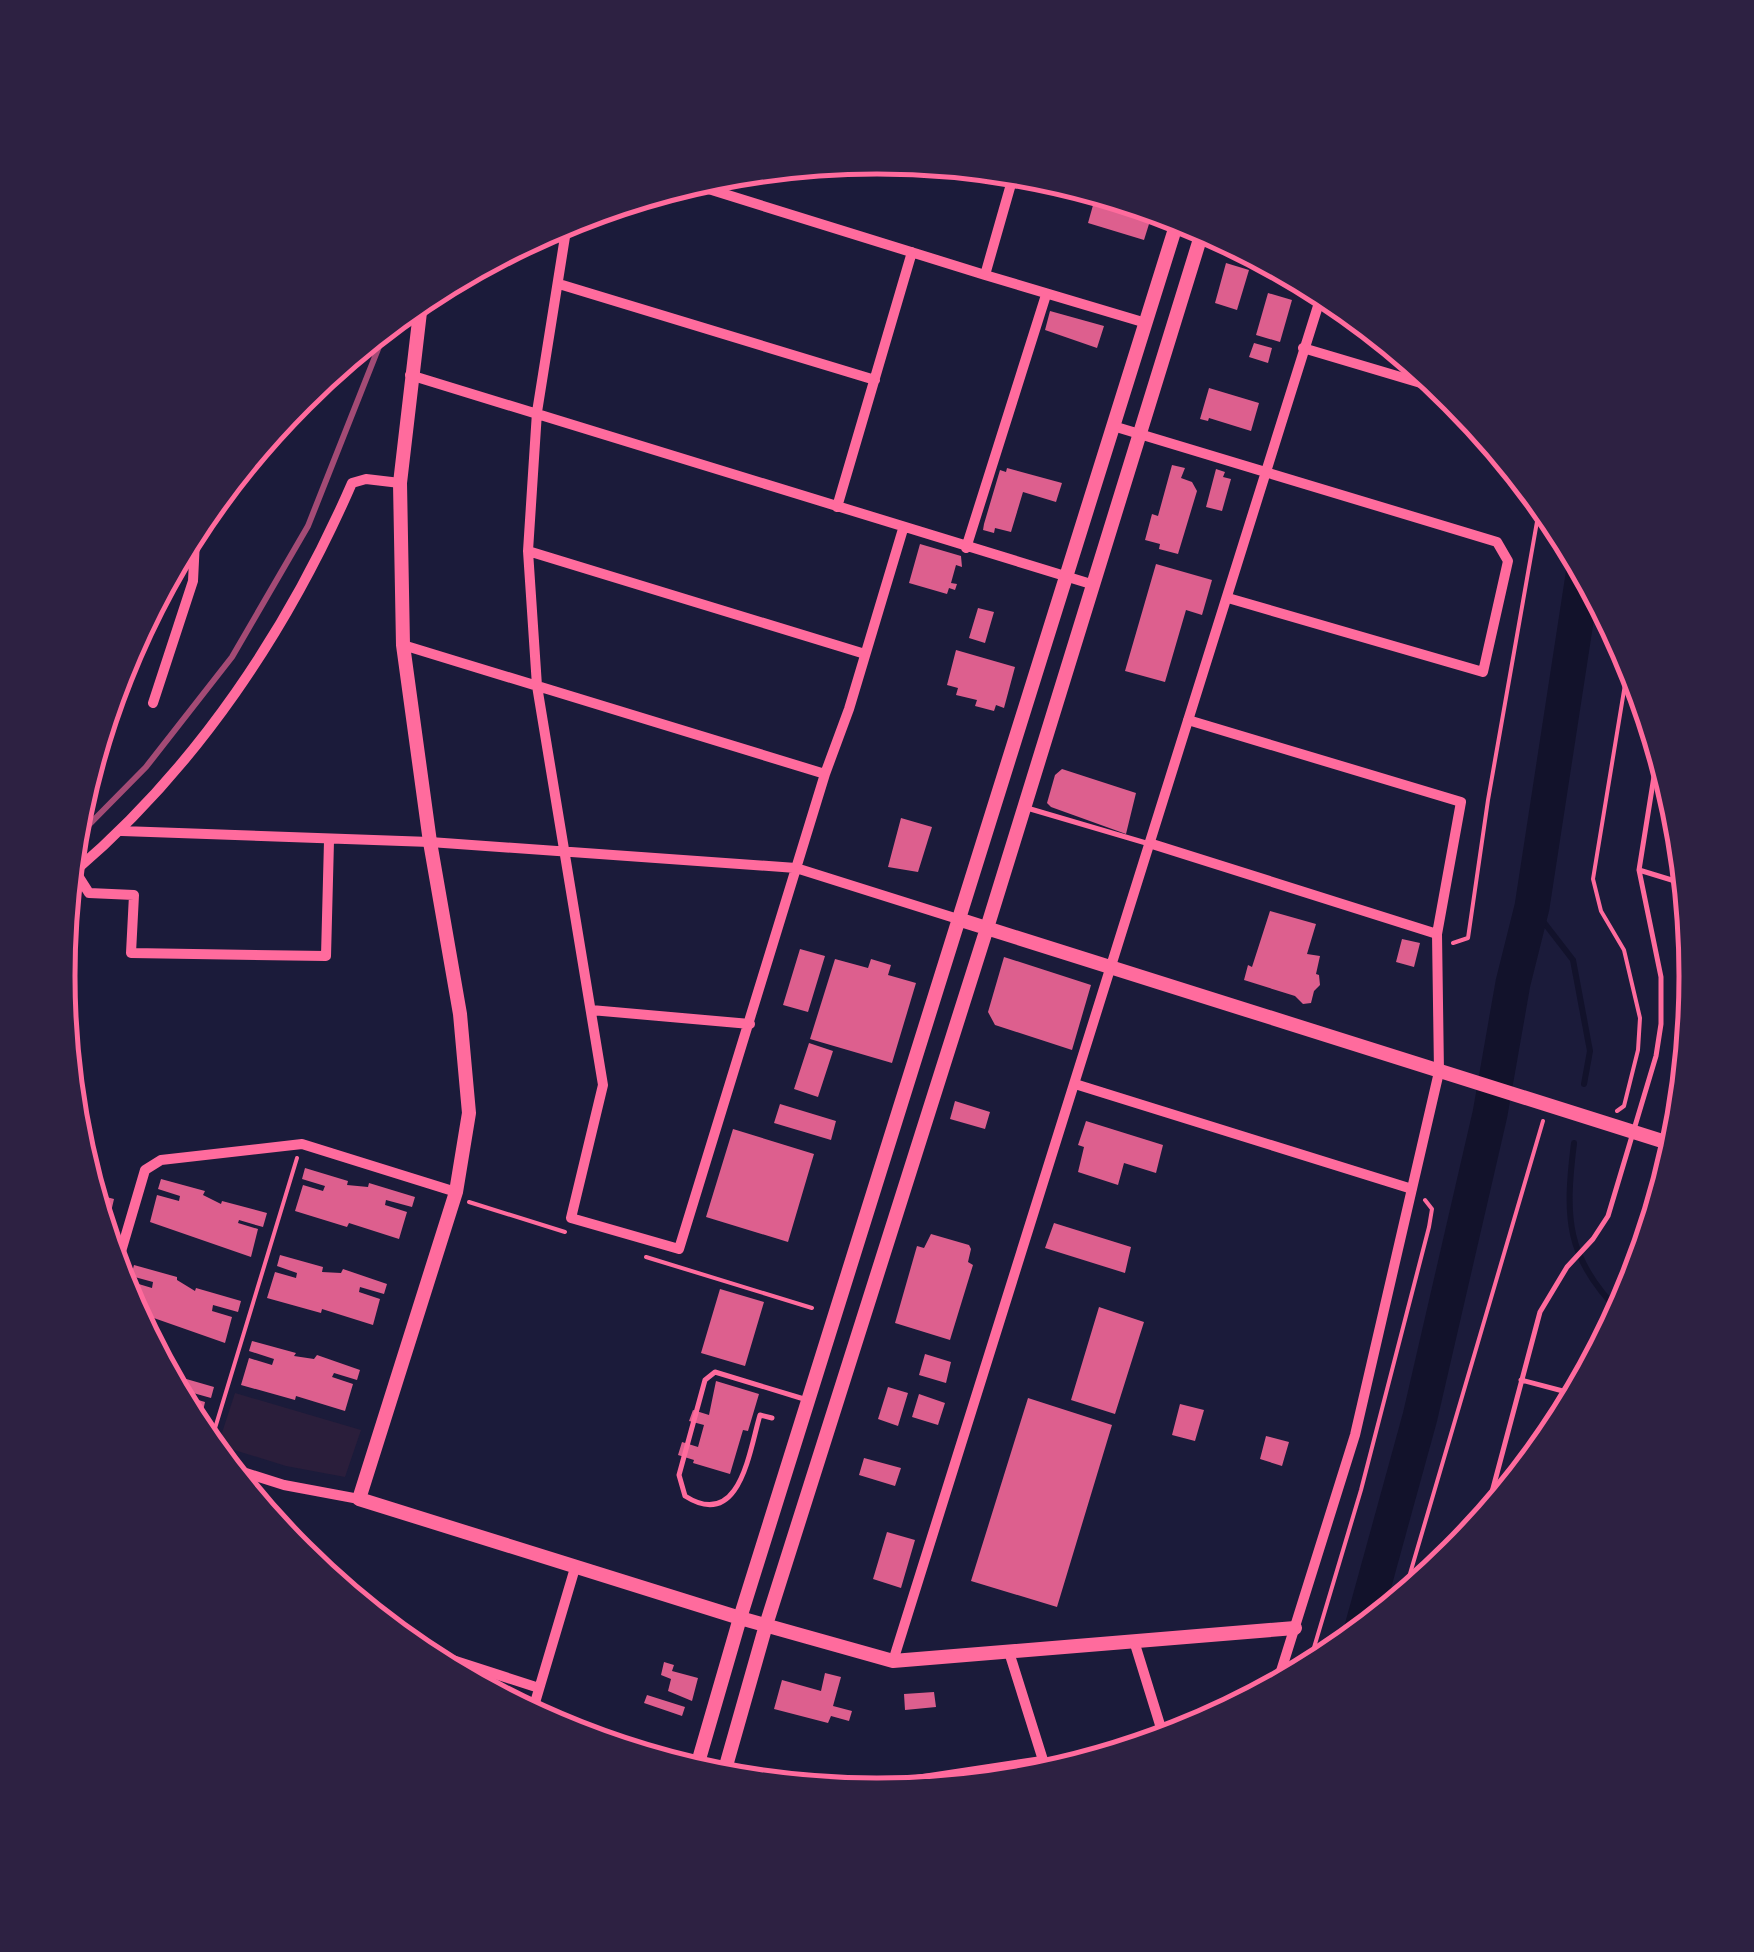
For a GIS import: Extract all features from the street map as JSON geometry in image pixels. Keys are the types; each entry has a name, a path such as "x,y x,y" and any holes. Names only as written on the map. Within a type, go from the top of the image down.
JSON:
{"street":[{"path":"985,275 1011,185"},
{"path":"714,191 1046,295 1146,322"},
{"path":"700,1758 740,1618 1175,232"},
{"path":"565,237 536,412 528,552 536,686 604,1084 571,1218 679,1249 903,529"},
{"path":"726,1764 766,1625 1199,242"},
{"path":"837,507 912,252"},
{"path":"559,284 875,380"},
{"path":"966,548 1046,295"},
{"path":"892,1661 1318,306"},
{"path":"359,1500 456,1192 469,1113 465,1056 403,644 400,483 418,318"},
{"path":"1304,348 1415,381"},
{"path":"410,375 1091,584"},
{"path":"1113,426 1497,542 1508,562 1483,672 1228,598"},
{"path":"83,864 122,831 204,736 267,647 327,540 352,484 366,478 400,483"},
{"path":"528,552 865,654"},
{"path":"153,703 193,580 194,555"},
{"path":"403,644 825,774"},
{"path":"1188,720 1461,802 1437,934 1446,1074 1412,1189 1355,1435 1282,1669"},
{"path":"122,831 430,842 796,868 1662,1141"},
{"path":"81,880 90,894 134,895 131,953 326,956 330,841"},
{"path":"1149,844 1437,934"},
{"path":"591,1010 750,1024"},
{"path":"1074,1084 1412,1189"},
{"path":"122,1246 146,1170 161,1160 302,1144 456,1192"},
{"path":"250,1475 359,1500 892,1661 1295,1628"},
{"path":"535,1701 576,1568"},
{"path":"1134,1641 1161,1725"},
{"path":"944,1775 1042,1760 1009,1652"},
{"path":"465,1664 539,1688"}],"lane":[{"path":"1493,1489 1540,1312 1570,1264 1608,1216 1656,1056 1661,977 1639,870 1654,776"},
{"path":"1024,807 1149,844"},
{"path":"1639,870 1673,881"},
{"path":"772,1418 760,1415 740,1482 728,1499 716,1505 698,1504 685,1496 679,1475 705,1380 710,1374 715,1372 809,1401"},
{"path":"1522,1380 1563,1391"}],"path":[{"path":"1447,946 1468,938 1537,521"},
{"path":"1616,1112 1624,1106 1638,1050 1640,1018 1624,950 1601,910 1593,879 1625,687"},
{"path":"1409,1576 1545,1122"},
{"path":"215,1429 298,1158"}],"shaded area":[{"path":"235,1393 361,1430 345,1477 286,1466 230,1449 221,1437"}],"building":[{"path":"1093,204 1150,222 1144,240 1088,223"},
{"path":"1226,263 1249,270 1237,310 1215,303"},
{"path":"1268,293 1292,300 1280,342 1256,335"},
{"path":"1050,311 1104,326 1097,348 1045,330"},
{"path":"1254,343 1272,348 1268,363 1249,357"},
{"path":"1209,388 1259,403 1251,431 1209,418 1200,419"},
{"path":"1172,465 1185,468 1181,478 1192,482 1197,491 1178,554 1145,540 1152,514 1158,516"},
{"path":"1007,468 1062,483 1056,502 1023,492 1011,532 983,530 1000,470 1006,472"},
{"path":"1216,469 1231,479 1222,511 1206,507"},
{"path":"920,544 961,556 962,567 956,565 951,583 957,584 955,590 949,588 947,594 909,583"},
{"path":"1156,564 1212,580 1202,615 1186,610 1165,682 1125,671"},
{"path":"978,608 994,612 985,643 969,638"},
{"path":"956,650 1015,667 1004,708 996,705 994,711 975,706 977,700 956,695 958,688 947,685"},
{"path":"1062,769 1136,793 1126,834 1047,803 1055,775"},
{"path":"901,818 932,827 918,872 888,867"},
{"path":"1270,911 1316,924 1307,954 1320,956 1316,974 1320,985 1311,1003 1303,1004 1295,996 1244,980"},
{"path":"1402,939 1420,943 1414,967 1396,962"},
{"path":"800,949 825,956 808,1012 783,1005"},
{"path":"1004,957 1091,985 1072,1050 995,1025 988,1012"},
{"path":"835,959 868,968 871,959 891,965 888,975 916,983 892,1063 810,1039"},
{"path":"809,1043 833,1051 818,1097 794,1089"},
{"path":"955,1101 990,1112 985,1129 950,1119"},
{"path":"780,1104 836,1121 831,1140 774,1123"},
{"path":"1086,1121 1163,1145 1156,1173 1124,1163 1118,1185 1078,1172 1084,1147 1078,1145"},
{"path":"733,1129 814,1154 788,1242 706,1217"},
{"path":"305,1168 348,1181 347,1185 368,1187 369,1183 415,1197 412,1207 386,1200 385,1205 407,1212 399,1239 295,1211 303,1185 323,1191 325,1186 302,1179"},
{"path":"161,1179 205,1191 203,1195 221,1204 222,1201 267,1213 263,1227 239,1220 238,1223 258,1229 251,1257 150,1222 157,1195 179,1201 180,1196 158,1189"},
{"path":"1054,1223 1131,1247 1125,1273 1045,1248"},
{"path":"931,1234 969,1245 971,1249 968,1262 973,1265 950,1340 895,1323 917,1246 924,1248"},
{"path":"280,1255 323,1267 322,1272 341,1273 343,1269 387,1284 384,1294 360,1287 359,1292 380,1299 373,1325 267,1298 275,1272 296,1278 297,1273 277,1266"},
{"path":"134,1265 177,1277 195,1291 196,1288 241,1301 238,1312 213,1305 212,1311 232,1317 225,1343 152,1317 136,1283 152,1288 153,1282 134,1277"},
{"path":"720,1289 764,1302 745,1366 701,1353"},
{"path":"1099,1307 1144,1322 1115,1414 1071,1400"},
{"path":"252,1341 296,1353 294,1356 314,1359 317,1355 360,1370 357,1380 334,1373 332,1377 353,1384 345,1411 241,1385 249,1358 272,1365 274,1359 249,1351"},
{"path":"925,1354 951,1362 946,1383 919,1375"},
{"path":"183,1378 214,1387 211,1398 192,1393"},
{"path":"716,1381 759,1394 730,1474 678,1455 682,1442 698,1447 704,1425 689,1421 693,1410 709,1415"},
{"path":"888,1387 908,1393 898,1426 878,1419"},
{"path":"919,1394 945,1403 938,1425 912,1417"},
{"path":"1028,1398 1112,1425 1057,1607 971,1581"},
{"path":"1180,1404 1204,1410 1195,1441 1172,1435"},
{"path":"1266,1436 1289,1442 1282,1466 1260,1459"},
{"path":"864,1458 901,1468 895,1486 859,1475"},
{"path":"887,1532 915,1540 901,1588 873,1579"},
{"path":"664,1662 674,1665 672,1671 698,1678 692,1701 668,1691 671,1679 661,1675"},
{"path":"825,1673 841,1677 833,1706 852,1711 849,1721 831,1716 828,1723 774,1709 782,1680 821,1691"},
{"path":"934,1692 936,1707 905,1710 904,1694"},
{"path":"647,1695 685,1707 682,1716 644,1703"}],"waterway":[{"path":"1367,1611 1420,1417 1490,1114 1513,983 1532,907 1581,591"},
{"path":"1532,907 1573,960 1590,1051 1584,1084"},
{"path":"1574,1143 1570,1193 1573,1235 1589,1274 1610,1301"}],"railway":[{"path":"89,824 146,767 232,657 308,526 378,349"}]}
